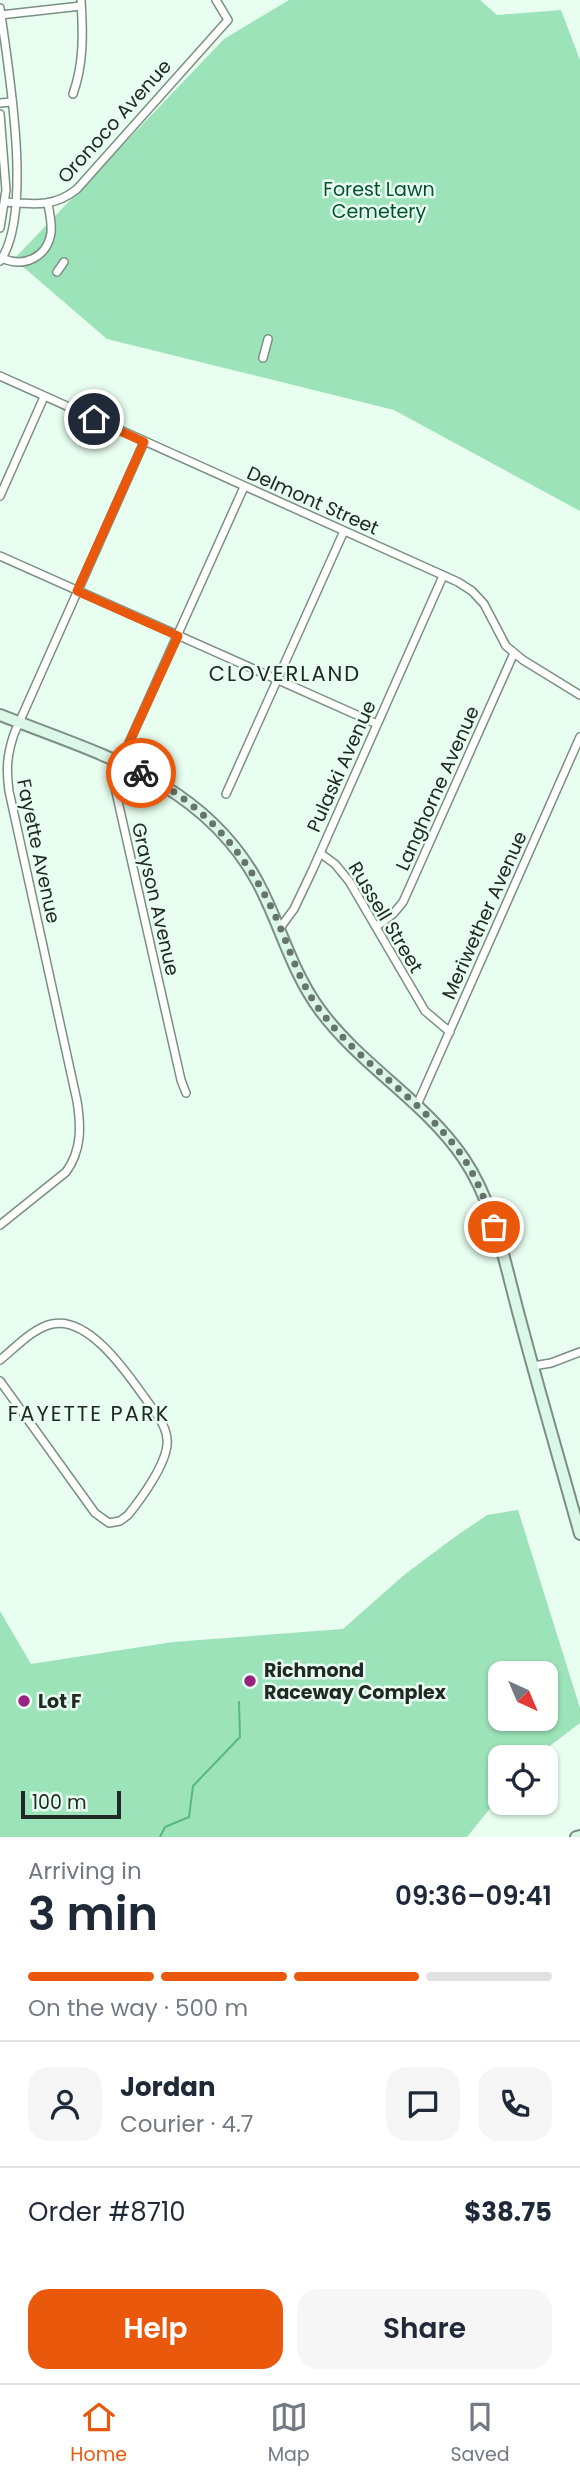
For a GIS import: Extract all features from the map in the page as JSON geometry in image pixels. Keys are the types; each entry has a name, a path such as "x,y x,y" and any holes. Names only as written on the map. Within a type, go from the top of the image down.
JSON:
{"main road":[{"path":"0,715 117,762 170,788 208,817 247,865 280,928 301,978 320,1010 362,1057 417,1105 457,1149 482,1192 494,1227 580,1534"}],"street":[{"name":"Oronoco Avenue","path":"5,202 48,204 63,199 83,184 228,20 216,0"},
{"path":"0,15 81,3 83,46 73,94"},
{"path":"0,8 18,167 16,203 10,237 1,259 25,262 43,251 51,231 48,204"},
{"path":"0,103 11,102"},
{"path":"0,114 5,155 5,202 0,228"},
{"path":"57,272 64,262"},
{"path":"263,358 268,339"},
{"name":"Delmont Street","path":"0,376 458,582 476,595 491,614 503,643 514,653 580,695"},
{"path":"0,496 44,397"},
{"name":"Fayette Avenue","path":"0,1225 61,1177 72,1164 80,1134 77,1101 6,768 7,755 19,722 144,442"},
{"name":"Grayson Avenue","path":"186,1093 113,779 117,762 128,745 244,487"},
{"path":"226,794 344,531"},
{"path":"0,556 377,724"},
{"name":"Pulaski Avenue","path":"280,928 294,909 320,853 443,576"},
{"name":"Langhorne Avenue","path":"376,927 403,902 514,653"},
{"name":"Meriwether Avenue","path":"417,1105 580,737"},
{"name":"Russell Street","path":"320,853 341,869 425,1011 450,1032"},
{"path":"0,1360 40,1329 52,1324 66,1324 82,1331 105,1348 130,1376 166,1431 167,1442 165,1455 130,1513 120,1521 105,1522 95,1513 0,1381"},
{"path":"533,1366 551,1363 580,1352"}],"green space":[{"name":"Forest Lawn Cemetery","path":"289,0 480,0 497,15 561,10 580,60 580,511 394,410 107,339 14,259 224,39"},
{"name":"Richmond Raceway Complex","path":"518,1510 580,1708 580,1723 551,1745 488,1745 488,1811 467,1837 0,1837 0,1611 31,1664 173,1642 343,1629 404,1575 487,1515"}],"waterway":[{"path":"160,1837 165,1827 189,1817 193,1786 240,1737 239,1702"}],"way so far":[{"path":"141,773 157,780 196,806 236,849 273,912 290,956 309,994 338,1033 421,1108 457,1149 474,1176 494,1227"}],"place":[{"name":"Richmond Raceway Complex","path":"250,1681"},
{"name":"Lot F","path":"24,1701"}],"district":[{"name":"CLOVERLAND","path":"285,674"},
{"name":"FAYETTE PARK","path":"89,1414"}],"route":[{"path":"94,419 144,442 77,591 178,636 128,745 117,762 141,773"}]}
